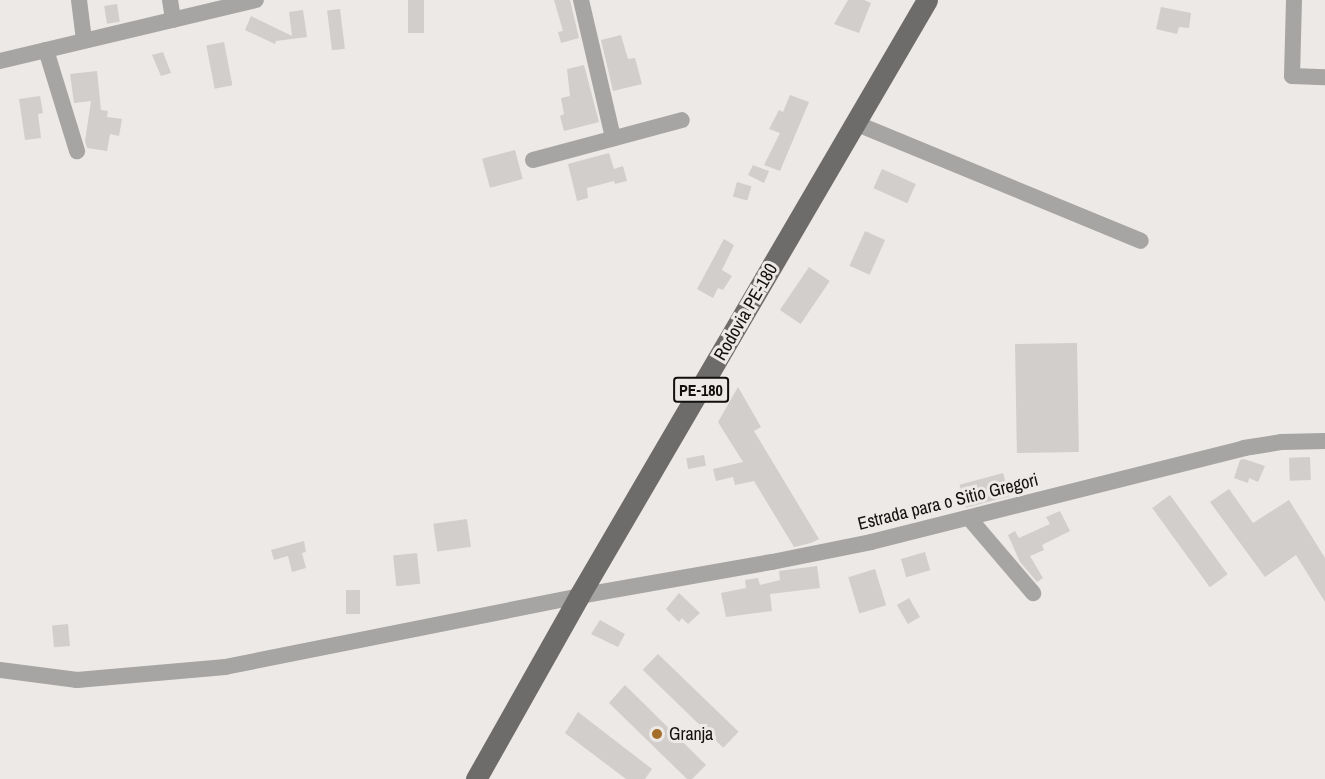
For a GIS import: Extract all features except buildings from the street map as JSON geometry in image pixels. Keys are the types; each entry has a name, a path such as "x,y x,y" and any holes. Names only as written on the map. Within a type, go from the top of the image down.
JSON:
{"main road":[{"name":"Rodovia PE-180","path":"476,779 579,596 927,0"}],"street":[{"path":"79,0 84,39"},
{"path":"170,0 173,20"},
{"path":"0,61 84,39 256,0"},
{"path":"581,0 613,138"},
{"path":"1294,0 1293,76 1325,77"},
{"path":"46,50 77,151"},
{"path":"533,160 682,120"},
{"path":"855,123 1141,241"},
{"name":"Estrada para o Sitio Gregori","path":"0,670 77,680 225,667 579,596 772,562 969,518 1244,448 1281,442 1325,441"},
{"path":"969,518 1033,594"}],"place":[{"name":"Granja","path":"657,734"}]}
